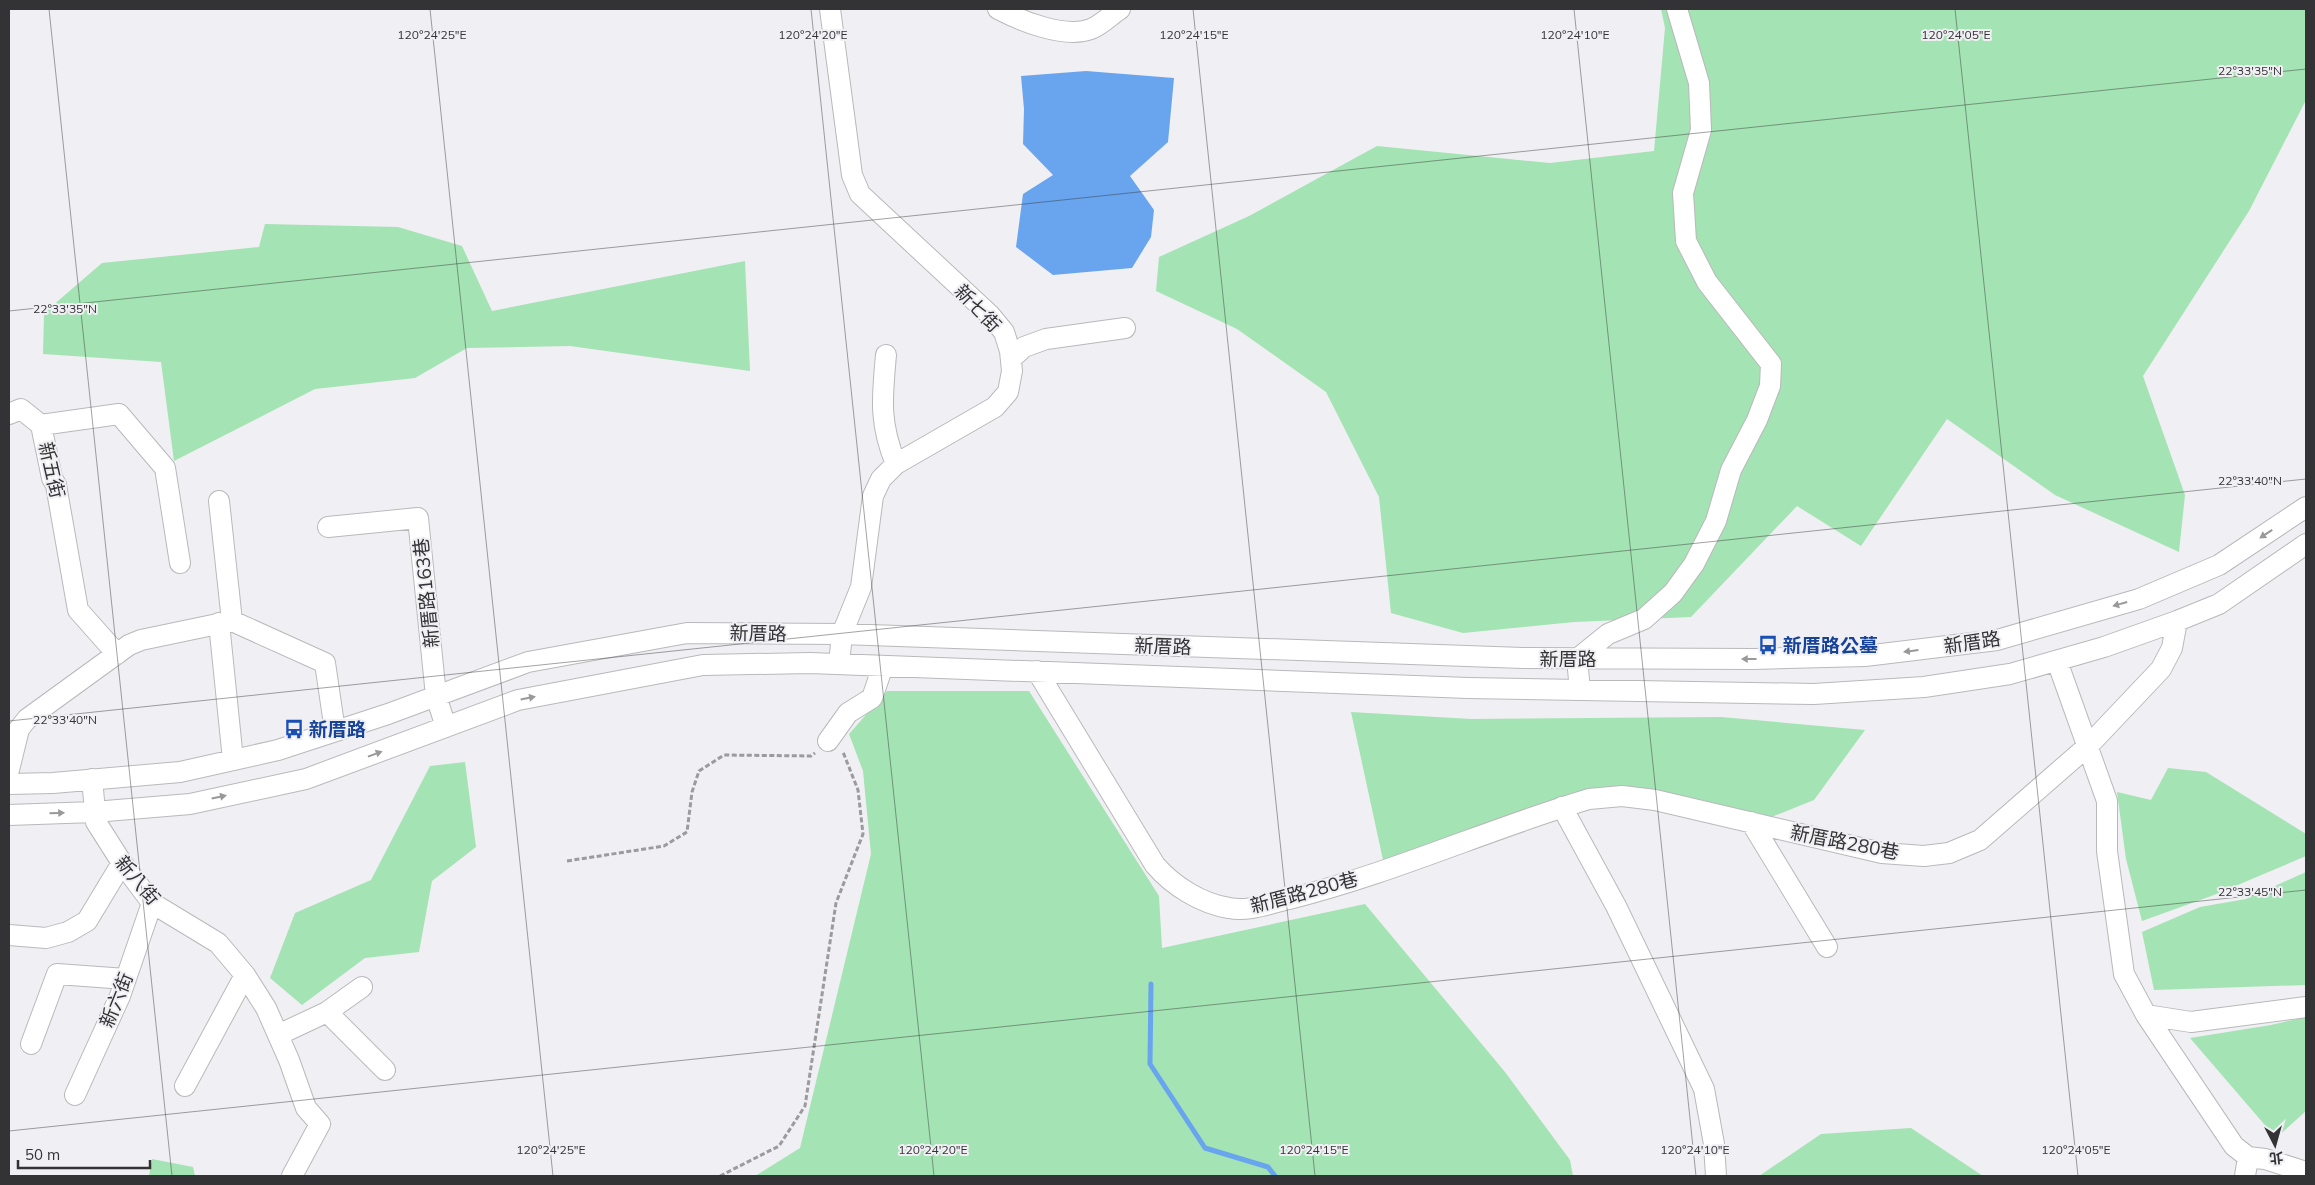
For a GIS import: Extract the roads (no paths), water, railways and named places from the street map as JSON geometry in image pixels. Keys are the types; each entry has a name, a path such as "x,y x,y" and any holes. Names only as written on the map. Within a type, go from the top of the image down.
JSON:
{"street":[{"name":"新七街","path":"830,9 852,175 860,194 990,315 1004,332 1012,371 1008,392 995,407 896,464 881,479 873,496 861,587 842,634 839,664"},
{"path":"998,9 1021,20 1069,32 1091,28 1120,9"},
{"path":"1580,690 1577,659 1608,634 1644,619 1673,593 1694,564 1716,521 1731,470 1757,420 1770,386 1771,364 1708,282 1686,240 1683,193 1701,130 1699,83 1677,9"},
{"path":"1011,359 1024,347 1046,339 1125,328"},
{"path":"886,355 883,392 884,427 896,464"},
{"path":"9,414 21,409 41,425"},
{"name":"新五街","path":"117,654 78,610 56,485 52,478 41,425 119,414 165,468 180,563"},
{"path":"219,501 234,760"},
{"name":"新厝路","path":"9,784 92,780 180,772 234,760 278,750 335,732 528,662 687,633 842,634 1577,659 1754,659 1865,656 1997,640 2139,599 2219,564 2306,507"},
{"name":"新厝路163巷","path":"328,527 418,518 436,696 446,727"},
{"name":"新厝路","path":"9,815 94,812 190,804 306,778 518,700 703,665 839,664 1468,688 1814,694 1924,687 2010,674 2104,647 2178,621 2219,604 2306,544"},
{"path":"2246,546 2262,574"},
{"name":"新厝路280巷","path":"1037,671 1155,866 1176,886 1230,909 1250,908 1319,891 1562,807 1589,799 1622,796 1655,800 1882,853 1924,856 1950,854 1980,840 2089,744 2161,669 2172,648 2178,621"},
{"path":"9,770 14,726 27,719 129,645 142,640 226,622 325,663 335,732"},
{"path":"976,669 979,639"},
{"path":"2057,661 2089,744 2107,800 2107,851 2124,974 2146,1015 2234,1146 2246,1167 2265,1159 2306,1172"},
{"path":"832,735 848,713 872,698 883,666"},
{"name":"新八街","path":"92,780 96,822 122,863 152,903 218,943 245,975 266,1008 306,1108 320,1124 292,1176"},
{"path":"1562,807 1616,906 1704,1089 1714,1144 1716,1176"},
{"path":"1751,822 1826,947"},
{"path":"9,935 46,938 68,932 87,921 122,863"},
{"name":"新六街","path":"75,1095 126,979 152,903"},
{"path":"31,1044 57,974 126,979"},
{"path":"185,1086 245,975"},
{"path":"278,1035 327,1012 362,988"},
{"path":"2146,1015 2191,1022 2306,1007"},
{"path":"327,1012 385,1070"}],"water":[{"path":"1086,71 1174,78 1168,142 1130,176 1154,210 1151,237 1132,268 1053,275 1016,247 1023,194 1053,175 1023,144 1024,109 1021,76"}],"waterway":[{"path":"1151,984 1150,1064 1205,1148 1268,1167 1275,1176"}],"place":[{"name":"新厝路公墓","path":"1768,645"},
{"name":"新厝路","path":"294,729"}]}
